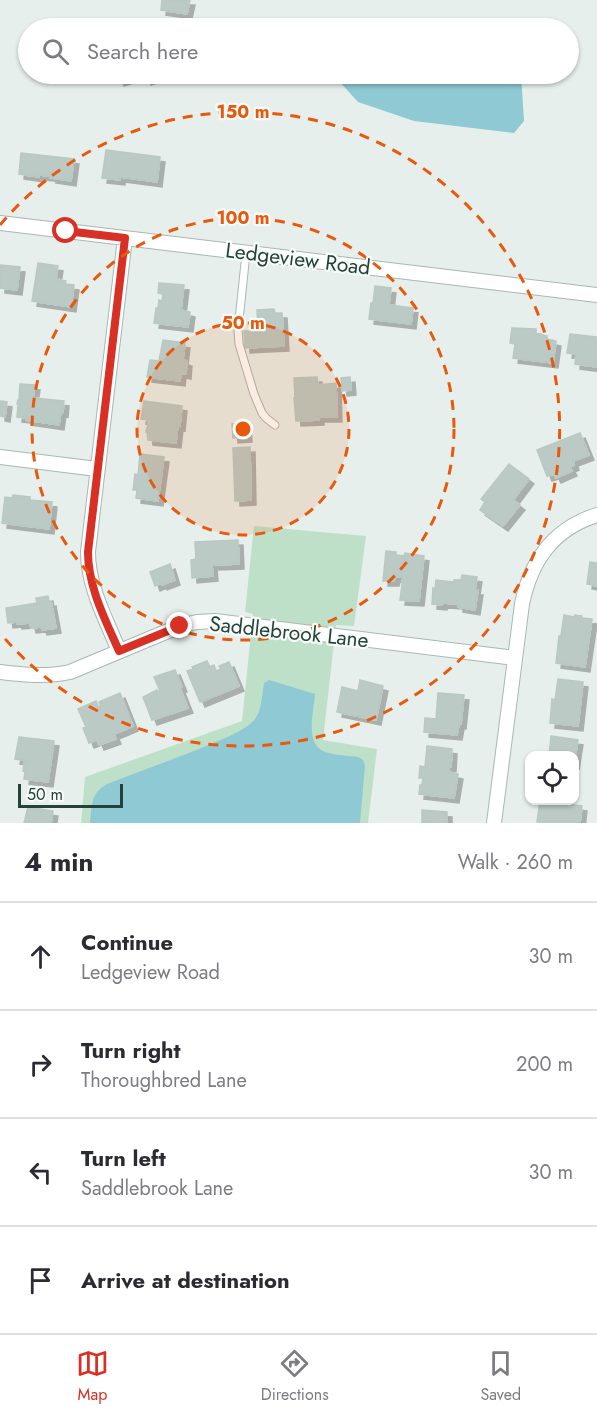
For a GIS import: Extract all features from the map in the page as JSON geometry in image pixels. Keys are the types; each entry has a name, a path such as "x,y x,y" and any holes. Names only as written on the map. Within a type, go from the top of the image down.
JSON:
{"street":[{"name":"Ledgeview Road","path":"0,223 597,295"},
{"path":"119,651 92,587 88,552 125,238"},
{"path":"0,457 97,469"},
{"path":"494,823 525,585 532,568 555,539 586,519 597,516"},
{"name":"Saddlebrook Lane","path":"0,672 31,676 70,672 180,626 215,621 515,658"}],"lane":[{"path":"246,253 238,330 239,344 262,413 275,425"}],"green space":[{"path":"254,526 366,536 354,626 336,625 323,740 377,749 368,823 81,823 85,777 242,721 253,614 245,612"}],"water":[{"path":"342,84 522,84 524,121 514,133 414,121 358,102"},
{"path":"269,680 315,694 312,735 318,748 325,752 358,757 363,760 365,766 360,823 90,823 95,796 107,784 218,741 250,724 259,711 264,683"}],"building":[{"path":"162,0 190,0 187,14 161,10"},
{"path":"106,150 160,157 157,182 120,177 120,180 102,178"},
{"path":"21,153 74,159 71,181 49,176 19,174"},
{"path":"38,263 58,266 56,279 66,281 65,284 74,285 71,307 32,301"},
{"path":"0,265 20,267 17,290 0,288"},
{"path":"159,283 184,285 181,310 190,312 188,327 154,323 156,308 158,308 159,300 162,301 163,294 158,293"},
{"path":"375,286 391,288 389,305 413,308 411,324 369,319"},
{"path":"274,309 275,313 282,313 284,346 245,348 244,331 258,331 257,310"},
{"path":"512,328 536,329 536,334 556,341 553,363 513,358 515,344 510,343"},
{"path":"570,334 596,337 597,367 575,364 576,354 567,353"},
{"path":"163,340 185,343 183,360 187,361 186,374 181,373 180,381 147,377 150,360 159,361"},
{"path":"317,377 318,385 336,383 337,417 296,421 294,378"},
{"path":"350,377 351,390 342,391 341,378"},
{"path":"20,384 35,385 33,398 64,401 59,425 17,417"},
{"path":"0,401 7,402 5,417 0,416"},
{"path":"144,401 182,406 176,443 148,440 146,432 149,420 141,419"},
{"path":"246,423 247,437 233,438 232,424"},
{"path":"580,433 589,455 573,461 574,465 570,467 572,471 556,478 554,474 547,476 537,450"},
{"path":"250,447 251,500 235,501 233,448"},
{"path":"140,454 164,457 158,501 136,498 137,490 133,490 135,474 138,475"},
{"path":"509,464 529,479 513,500 520,505 503,526 480,510 485,502 481,499"},
{"path":"13,495 30,497 30,500 52,502 49,529 2,523 5,497 12,498"},
{"path":"238,540 239,564 212,565 213,576 192,578 191,560 196,559 195,542"},
{"path":"386,551 396,552 396,555 404,556 405,553 424,556 419,601 400,600 403,577 395,577 394,581 383,581"},
{"path":"590,562 597,563 597,586 587,584"},
{"path":"170,564 175,580 155,586 150,572"},
{"path":"462,575 477,577 475,610 458,607 458,604 432,604 436,580 454,582 454,580 461,580"},
{"path":"48,596 56,628 42,630 41,627 31,628 30,623 8,623 6,608 37,603 36,598"},
{"path":"564,615 592,619 585,667 556,663"},
{"path":"207,661 210,667 214,665 216,671 221,669 219,666 229,662 239,686 200,702 187,671"},
{"path":"175,670 188,708 152,720 143,697 157,690 157,692 160,691 154,677"},
{"path":"558,679 583,682 578,726 550,723 552,699 555,700"},
{"path":"360,680 383,686 376,720 337,712 342,687 358,691"},
{"path":"120,693 133,726 114,734 116,739 99,745 97,740 89,743 83,728 86,727 78,709 96,701 99,708 101,707 99,702"},
{"path":"438,693 464,695 461,724 459,724 457,735 424,732 425,718 436,719"},
{"path":"551,736 578,740 576,751 550,751"},
{"path":"19,737 54,741 48,782 24,779 24,762 29,761 15,759"},
{"path":"427,746 452,749 449,772 458,774 454,798 419,794 423,778 419,778 420,766 425,767"},
{"path":"539,805 582,806 580,823 537,822"},
{"path":"28,807 53,811 51,823 24,823"},
{"path":"422,810 447,812 447,823 422,823"}],"route":[{"path":"66,231 125,238 88,552 92,587 119,651 180,626"}]}
